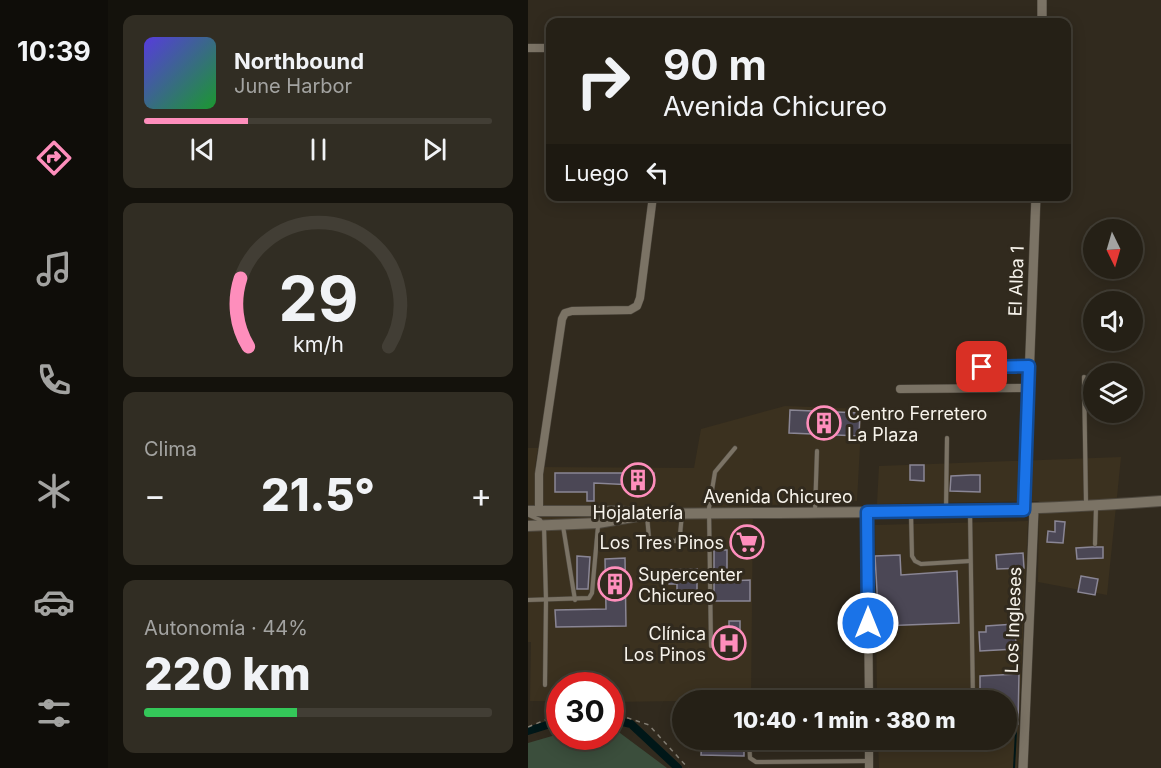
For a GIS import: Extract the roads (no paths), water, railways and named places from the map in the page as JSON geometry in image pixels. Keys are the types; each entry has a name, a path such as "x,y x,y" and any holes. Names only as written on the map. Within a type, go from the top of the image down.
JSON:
{"main road":[{"name":"Avenida Chicureo","path":"532,512 815,513 1029,510 1161,501"},
{"name":"Avenida Chicureo","path":"528,526 598,523 647,513"}],"street":[{"path":"1042,0 1042,18"},
{"path":"528,48 546,48"},
{"path":"532,512 540,474 561,319 566,313 572,311 630,310 637,306 640,298 652,201"},
{"name":"El Alba 1","path":"1029,510 1028,387 1036,201"},
{"path":"970,387 975,373 982,367 1029,366"},
{"path":"900,389 1028,387"},
{"name":"Los Ingleses","path":"1023,768 1029,510"},
{"path":"867,512 868,690"}],"lane":[{"path":"1086,423 1095,544"},
{"path":"946,438 946,511"},
{"path":"711,646 709,513 714,477 735,448"},
{"path":"815,513 817,451"},
{"path":"970,511 973,690"},
{"path":"532,512 544,526 545,685"},
{"path":"544,526 563,512"},
{"path":"910,512 912,556 915,561 921,564 970,561"},
{"path":"647,513 649,538 654,542 679,539 682,513"},
{"path":"528,600 589,598 592,593 598,523"},
{"path":"563,526 575,600"},
{"path":"750,750 750,758 756,762 869,765"}],"waterway":[{"path":"624,722 631,724 678,768"},
{"path":"528,731 546,725"},
{"path":"1014,768 1015,750"}],"place":[{"name":"Centro Ferretero La Plaza","path":"824,423"},
{"name":"Hojalatería","path":"638,480"},
{"name":"Los Tres Pinos","path":"747,542"},
{"name":"Supercenter Chicureo","path":"615,584"},
{"name":"Clínica Los Pinos","path":"729,643"}]}
